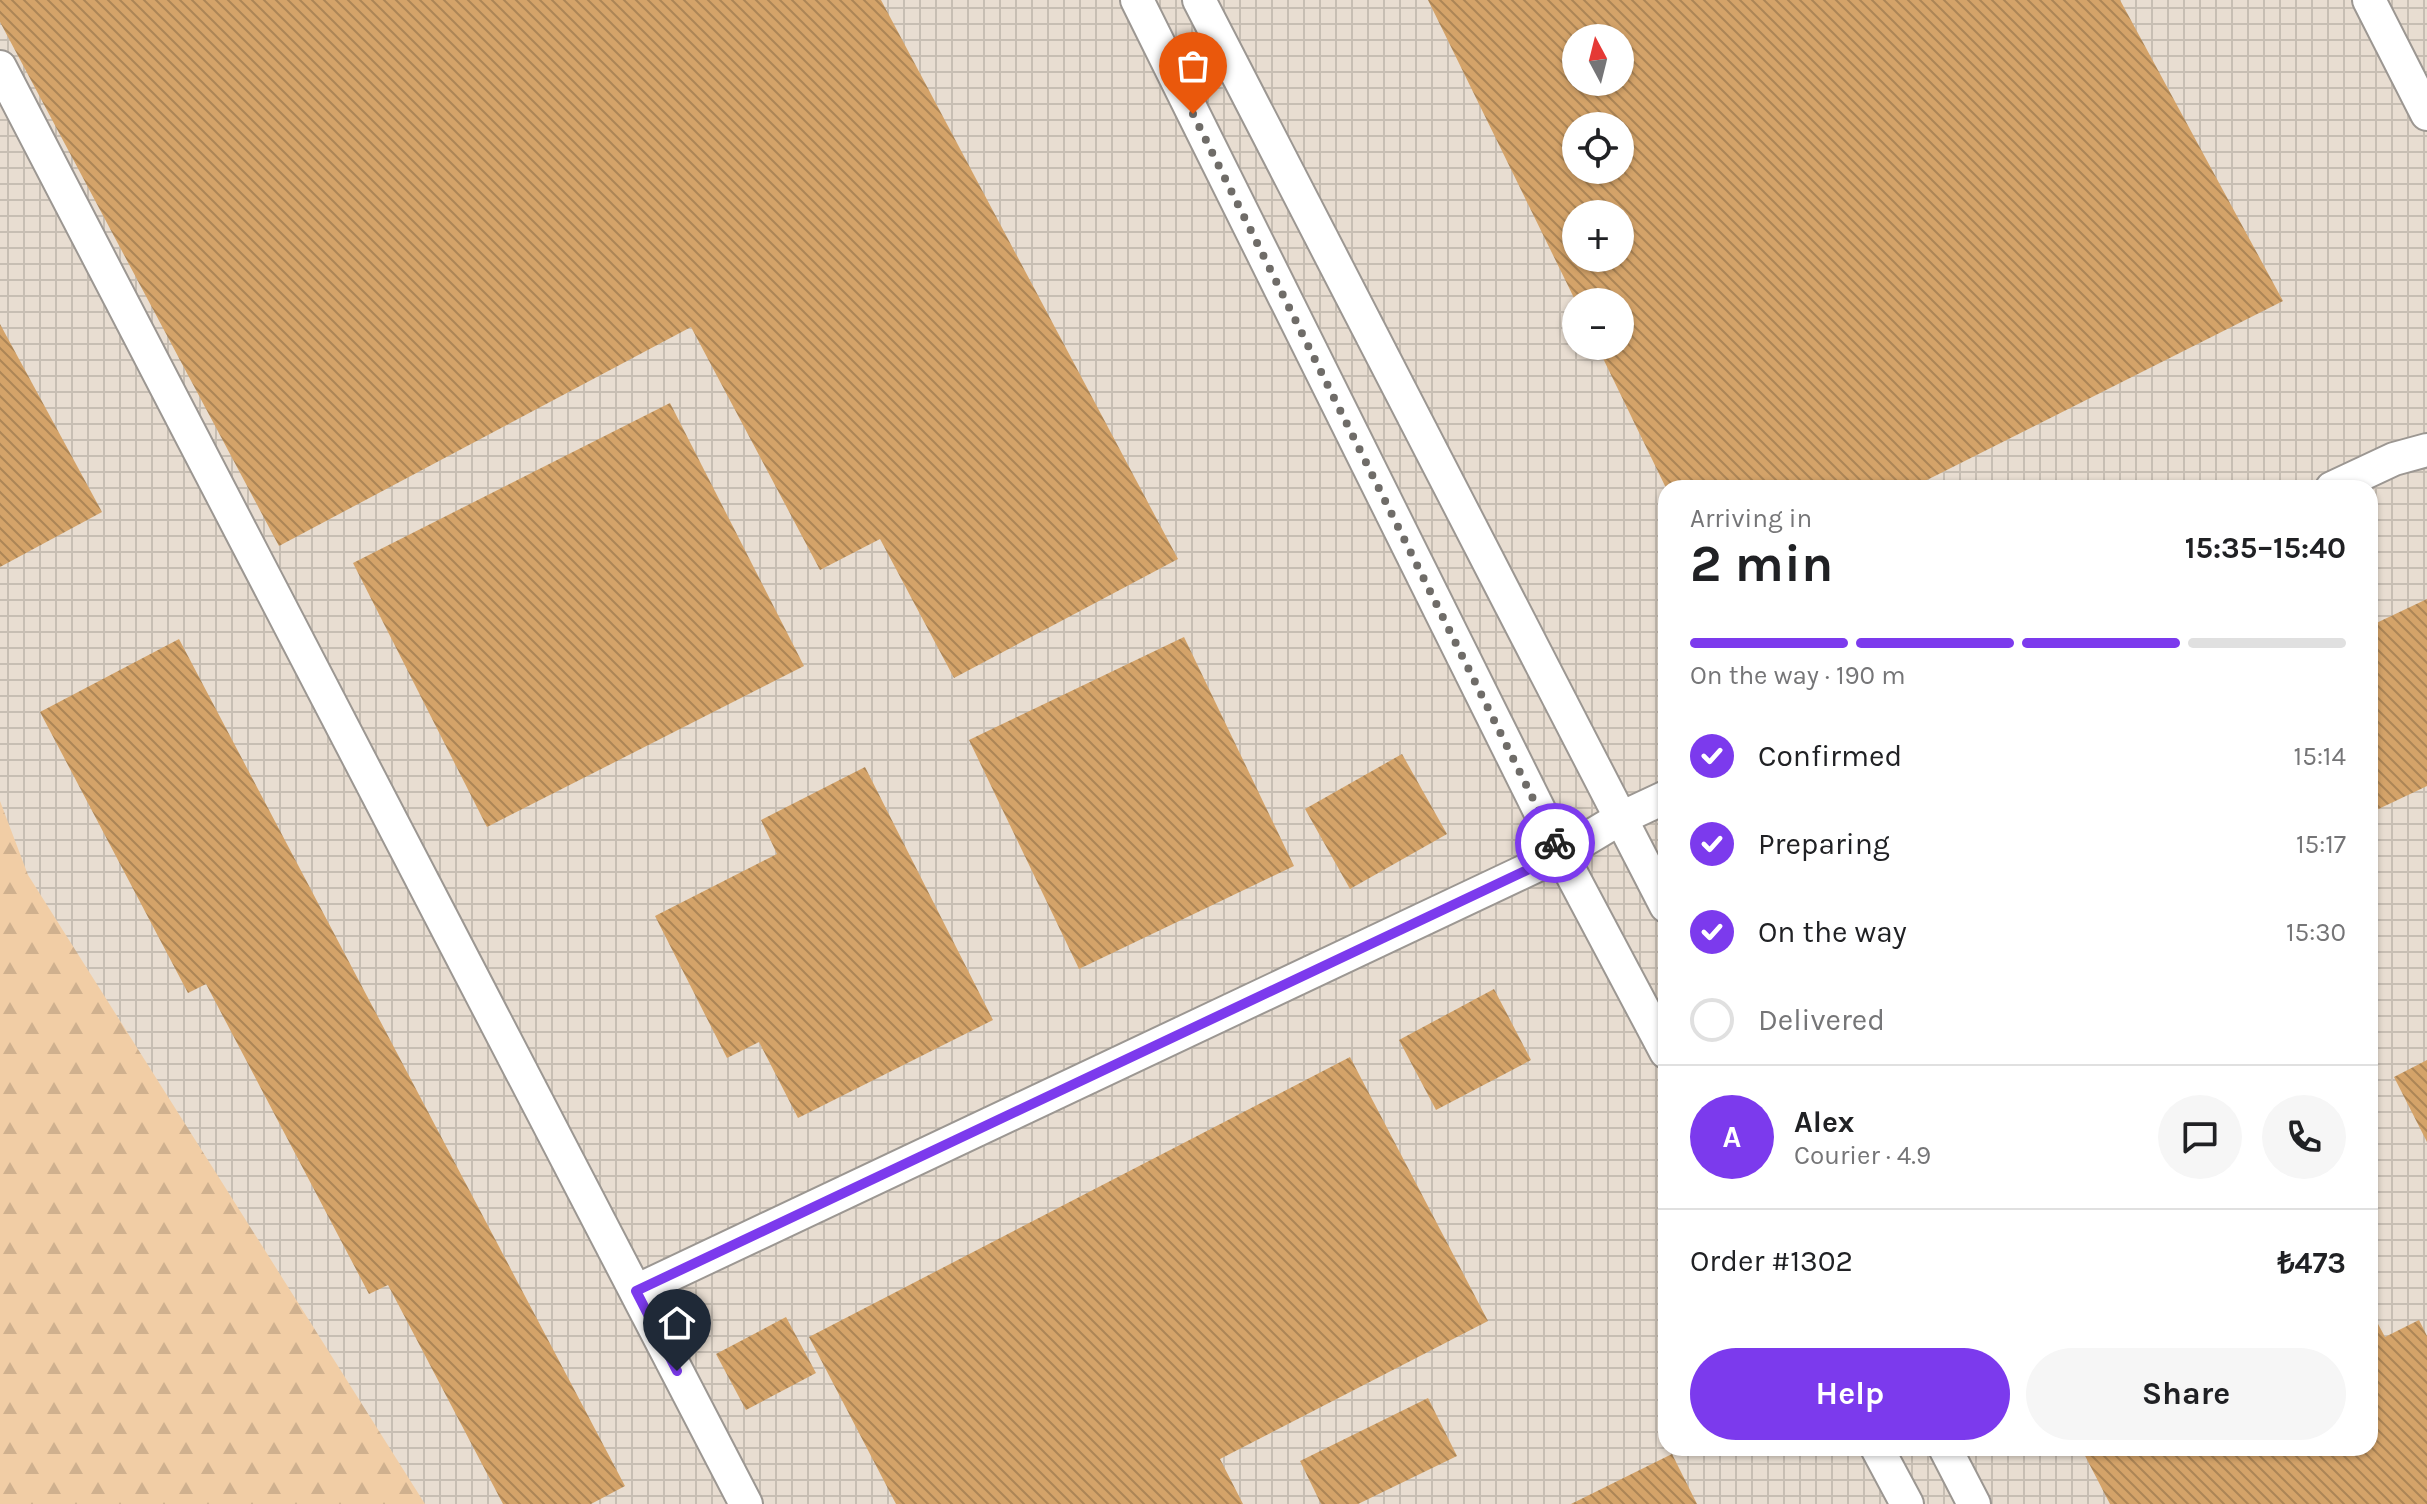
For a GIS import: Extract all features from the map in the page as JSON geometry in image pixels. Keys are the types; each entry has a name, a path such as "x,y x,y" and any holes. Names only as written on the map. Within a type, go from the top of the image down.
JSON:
{"street":[{"path":"1137,0 1561,854 1658,1037"},
{"path":"1199,0 1658,890"},
{"path":"2369,0 2427,114"},
{"path":"0,67 746,1504"},
{"path":"2349,480 2394,459 2427,450"},
{"path":"636,1291 1561,854 1621,818 1658,801"},
{"path":"1881,1456 1907,1504"},
{"path":"1949,1456 1974,1504"}],"shaded area":[{"path":"0,0 2427,0 2427,1504 0,1504"}],"green space":[{"path":"0,801 28,875 425,1504 0,1504"}],"building":[{"path":"0,0 881,0 1178,559 954,678 880,539 820,570 691,327 279,546 0,22"},
{"path":"1428,0 2120,0 2283,301 1927,480 1662,480 1604,360 1634,360 1634,288 1569,288"},
{"path":"0,324 102,512 0,567"},
{"path":"670,403 804,666 487,827 353,563"},
{"path":"2427,599 2427,786 2378,809 2378,622"},
{"path":"1184,637 1294,866 1079,969 969,740"},
{"path":"179,639 625,1486 591,1504 503,1504 388,1285 369,1294 206,984 188,993 40,712"},
{"path":"1402,754 1447,834 1350,889 1305,809"},
{"path":"865,767 993,1020 798,1118 759,1042 727,1058 655,916 777,854 761,820"},
{"path":"1494,989 1531,1060 1436,1110 1399,1040"},
{"path":"1350,1057 1488,1321 1220,1459 1243,1504 896,1504 809,1337"},
{"path":"2427,1060 2427,1142 2394,1077"},
{"path":"786,1317 816,1373 746,1410 716,1354"},
{"path":"2419,1320 2427,1336 2427,1504 2110,1504 2085,1456 2378,1456 2378,1324 2385,1337"},
{"path":"1428,1398 1457,1456 1358,1504 1321,1504 1300,1461"},
{"path":"1673,1456 1697,1504 1571,1504"}],"way so far":[{"path":"1193,114 1555,843"}],"route":[{"path":"677,1371 636,1291 1561,854 1555,843"}]}
